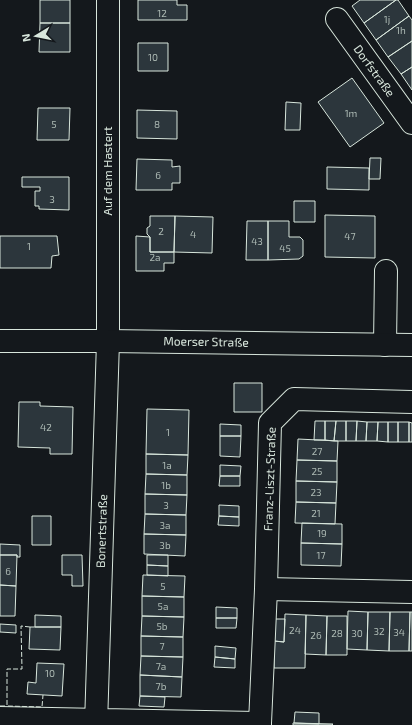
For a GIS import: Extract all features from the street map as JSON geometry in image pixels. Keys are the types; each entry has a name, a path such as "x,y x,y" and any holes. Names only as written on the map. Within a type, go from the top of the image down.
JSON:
{"street":[{"name":"Auf dem Hastert","path":"108,0 108,341"},
{"name":"Dorfstraße","path":"336,19 412,123"},
{"path":"385,345 386,271"},
{"name":"Moerser Straße","path":"0,341 412,345"},
{"name":"Bonertstraße","path":"96,723 108,341"},
{"name":"Franz-Liszt-Straße","path":"96,723 260,724 266,589 270,423 294,399 412,402"},
{"path":"266,589 412,592"},
{"path":"0,718 96,723"}],"building":[{"path":"40,0 70,0 70,23 40,23"},
{"path":"138,0 177,0 177,5 187,5 187,20 138,20"},
{"path":"360,0 396,0 364,23 352,6"},
{"path":"398,0 409,16 376,40 364,23"},
{"path":"409,16 412,20 412,41 388,57 376,40"},
{"path":"40,23 70,23 70,52 39,52"},
{"path":"412,41 412,67 401,74 388,57"},
{"path":"138,43 168,43 168,71 138,71"},
{"path":"412,67 412,90 401,74"},
{"path":"352,78 384,123 350,147 318,102"},
{"path":"286,102 301,103 300,130 285,130"},
{"path":"38,108 70,108 69,140 37,140"},
{"path":"137,110 177,111 177,139 137,138"},
{"path":"370,158 381,158 380,179 369,179"},
{"path":"137,159 172,160 172,167 180,166 180,183 172,183 172,190 136,190"},
{"path":"327,167 369,168 369,190 327,189"},
{"path":"22,177 69,177 69,210 39,209 39,206 35,206 35,191 40,191 40,187 22,187"},
{"path":"294,201 315,201 315,222 294,222"},
{"path":"325,215 375,216 375,258 325,257"},
{"path":"150,216 175,216 174,252 150,252 150,237 147,234 147,228 150,226"},
{"path":"175,216 213,217 212,253 174,252"},
{"path":"247,221 268,221 268,260 246,260"},
{"path":"268,221 289,221 289,237 300,237 303,240 303,256 299,259 268,260"},
{"path":"0,236 57,236 59,255 52,256 51,268 0,268"},
{"path":"136,236 150,237 150,252 174,252 174,263 164,263 164,271 136,271"},
{"path":"234,383 262,383 262,412 234,412"},
{"path":"19,402 40,402 40,406 73,407 72,454 50,454 50,448 18,447"},
{"path":"147,409 189,410 188,455 146,454"},
{"path":"315,421 325,421 325,440 314,440"},
{"path":"325,421 336,421 334,441 325,440"},
{"path":"336,421 346,421 346,441 334,441"},
{"path":"346,421 357,421 356,441 346,441"},
{"path":"357,421 367,422 366,441 356,441"},
{"path":"367,422 378,422 377,441 366,441"},
{"path":"378,422 388,422 388,442 377,441"},
{"path":"388,422 398,422 398,442 388,442"},
{"path":"398,422 409,422 409,442 398,442"},
{"path":"409,422 412,423 412,442 409,442"},
{"path":"220,424 241,425 241,436 220,436"},
{"path":"220,436 241,436 240,457 220,456"},
{"path":"298,439 338,441 337,461 297,460"},
{"path":"146,454 188,455 187,475 146,474"},
{"path":"297,460 337,461 337,482 296,481"},
{"path":"220,465 241,466 240,476 220,476"},
{"path":"146,474 187,475 187,495 145,494"},
{"path":"220,476 240,476 240,486 219,486"},
{"path":"296,481 337,482 336,503 296,502"},
{"path":"145,494 187,495 186,515 145,514"},
{"path":"296,502 336,503 335,524 295,523"},
{"path":"219,505 239,506 239,517 219,516"},
{"path":"145,514 186,515 186,535 144,534"},
{"path":"32,516 51,516 51,545 32,545"},
{"path":"219,516 239,517 239,526 218,525"},
{"path":"302,523 342,524 342,544 301,543"},
{"path":"144,534 186,535 185,556 144,554"},
{"path":"301,543 342,544 341,566 301,565"},
{"path":"0,544 20,545 20,557 17,557 17,555 0,555"},
{"path":"0,555 17,555 16,586 0,585"},
{"path":"62,555 82,555 83,586 72,586 72,575 62,575"},
{"path":"147,555 168,555 168,566 147,565"},
{"path":"147,565 168,566 168,576 147,575"},
{"path":"143,575 185,576 184,597 142,596"},
{"path":"0,585 16,586 15,616 0,616"},
{"path":"142,596 184,597 184,617 142,616"},
{"path":"216,607 237,608 237,618 216,618"},
{"path":"348,611 368,612 367,650 347,649"},
{"path":"368,612 390,612 389,651 367,650"},
{"path":"390,612 410,612 409,651 389,651"},
{"path":"410,612 412,612 412,651 409,651"},
{"path":"285,614 306,615 305,668 274,668 274,641 284,642"},
{"path":"35,615 61,616 61,627 35,627"},
{"path":"306,615 327,616 326,655 305,654"},
{"path":"142,616 184,617 183,637 141,636"},
{"path":"327,616 347,616 347,655 326,655"},
{"path":"216,618 237,618 236,628 216,628"},
{"path":"275,619 285,619 284,642 274,641"},
{"path":"0,624 16,625 16,633 0,632"},
{"path":"30,627 61,627 60,650 29,649"},
{"path":"141,636 183,637 183,657 141,656"},
{"path":"215,646 236,648 235,659 215,657"},
{"path":"141,656 183,657 182,677 140,675"},
{"path":"215,657 235,659 235,668 214,667"},
{"path":"37,663 64,664 62,696 27,694 28,682 36,683"},
{"path":"140,675 182,677 181,697 140,696"},
{"path":"140,696 165,697 164,707 139,706"},
{"path":"295,712 319,713 319,724 294,723"},
{"path":"293,723 333,724 293,725"}],"fence":[{"path":"30,627 21,626 22,669 7,669 7,706 42,707 43,695"},
{"path":"0,706 7,706"}]}
